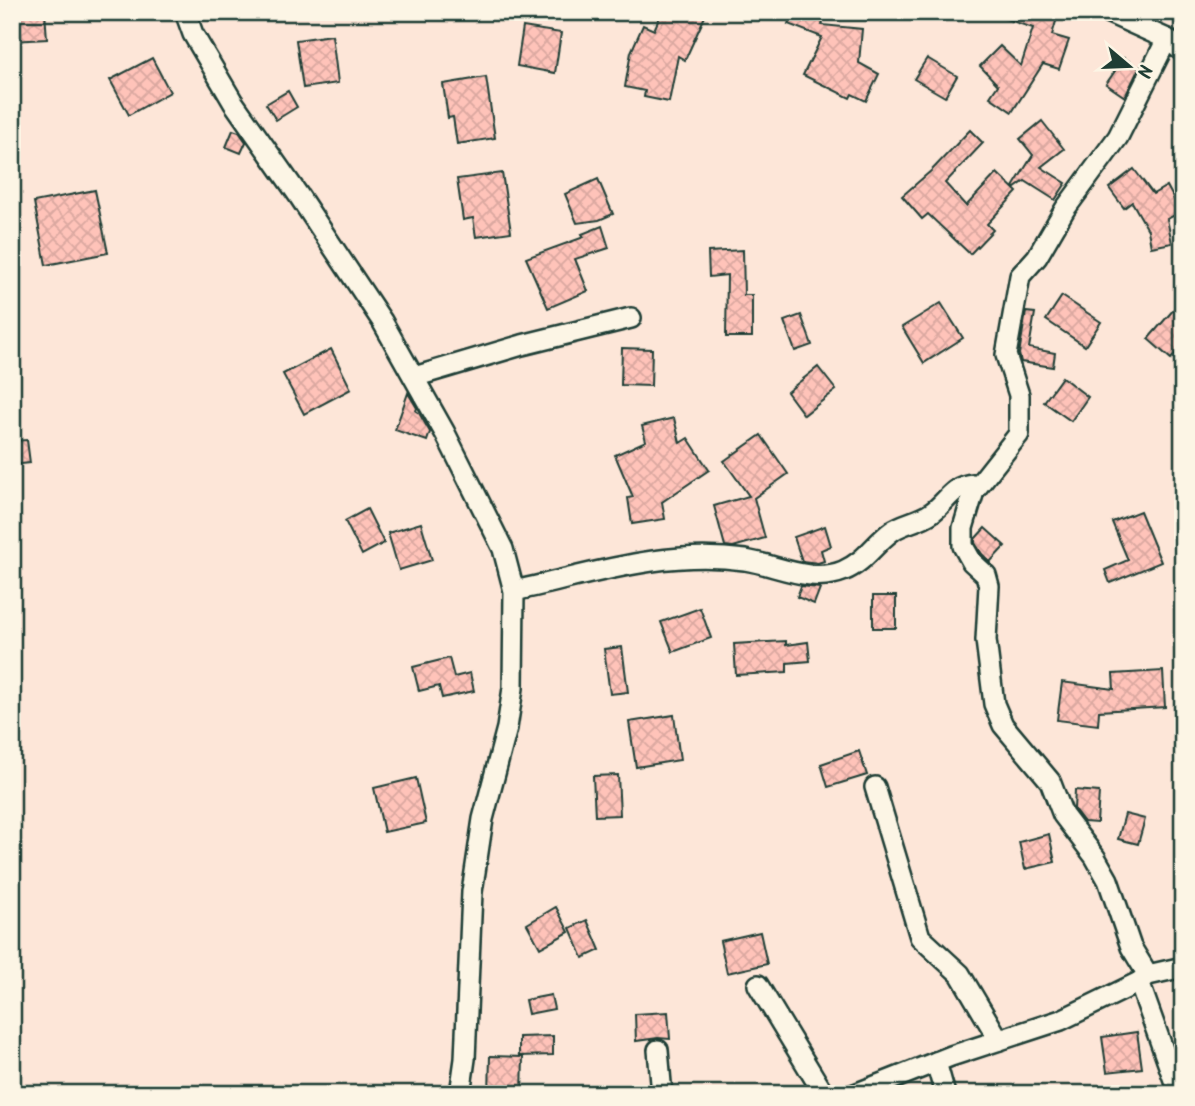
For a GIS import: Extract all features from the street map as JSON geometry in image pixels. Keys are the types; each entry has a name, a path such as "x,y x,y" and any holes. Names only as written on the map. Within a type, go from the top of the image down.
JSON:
{"street":[{"path":"185,12 193,34 233,102 358,284 414,377 503,549 514,591 513,688 507,728 483,819 472,892 465,1059 460,1094"},
{"path":"1107,12 1167,38 1183,52"},
{"path":"1167,38 1118,136 1070,201 1037,257 1020,276 1006,355 1019,395 1019,434 974,491 963,528 963,546 972,562 986,575 989,586 986,639 994,704 1003,725 1050,781 1063,815 1108,880 1179,1094"},
{"path":"414,377 522,345 631,318"},
{"path":"514,591 628,563 675,558 733,558 816,577 841,572 859,564 893,530 932,513 964,484 973,484 974,491"},
{"path":"875,787 920,937 960,974 999,1040"},
{"path":"855,1094 936,1062 1062,1020 1143,979 1183,967"},
{"path":"758,985 824,1094"},
{"path":"657,1050 662,1094"},
{"path":"936,1062 945,1094"}],"building":[{"path":"12,12 45,12 47,39 12,41"},
{"path":"662,12 707,12 685,60 678,56 669,102 644,97 645,91 625,87 631,52 643,25 654,30"},
{"path":"793,12 827,12 822,25 862,29 859,63 879,74 866,101 852,94 850,98 803,75 822,37 788,24"},
{"path":"994,12 1038,12 1057,18 1052,35 1069,40 1059,69 1043,64 1012,112 990,97 998,85 980,66 1000,46 1021,66 1033,28 994,15"},
{"path":"523,27 561,33 555,73 517,66"},
{"path":"332,35 338,83 303,88 296,40"},
{"path":"152,58 170,92 129,115 110,80"},
{"path":"927,58 957,76 945,97 914,79"},
{"path":"1124,58 1139,68 1125,97 1106,84"},
{"path":"486,77 495,138 457,144 453,117 448,118 443,84"},
{"path":"288,91 297,107 276,120 266,104"},
{"path":"1042,121 1064,149 1041,167 1066,183 1055,200 1025,181 1013,187 1033,155 1020,139"},
{"path":"233,130 239,132 246,142 241,153 226,147"},
{"path":"970,130 983,143 945,183 966,206 997,173 1017,192 987,224 993,230 970,254 928,214 922,219 902,196 932,170"},
{"path":"1134,169 1153,194 1167,186 1181,212 1167,219 1172,243 1151,247 1148,230 1132,202 1124,208 1109,188"},
{"path":"502,173 511,232 476,237 473,218 463,220 457,179"},
{"path":"598,179 613,214 599,220 577,223 565,194"},
{"path":"95,190 108,253 46,265 34,202"},
{"path":"602,226 609,248 575,259 588,291 548,308 526,258 584,237 582,234"},
{"path":"743,250 744,295 752,295 752,337 726,337 727,275 709,277 708,252"},
{"path":"1062,296 1101,322 1085,346 1046,320"},
{"path":"941,303 963,338 924,363 902,327"},
{"path":"1175,308 1183,315 1183,345 1171,359 1148,339"},
{"path":"1026,312 1035,313 1029,348 1055,353 1053,367 1021,362 1019,354"},
{"path":"801,315 812,345 795,351 784,321"},
{"path":"622,348 652,349 651,386 621,385"},
{"path":"331,349 351,389 304,414 283,374"},
{"path":"818,367 836,390 804,415 787,392"},
{"path":"1062,377 1088,397 1071,421 1044,402"},
{"path":"408,393 430,432 427,441 395,430"},
{"path":"674,418 680,443 688,438 709,470 662,502 665,519 632,524 628,498 633,497 615,455 646,441 642,426"},
{"path":"761,435 788,474 754,498 765,538 733,547 725,546 714,506 749,496 724,461"},
{"path":"27,440 30,463 12,465 12,441"},
{"path":"367,509 384,543 362,555 345,521"},
{"path":"1140,511 1161,562 1110,583 1105,570 1128,560 1112,522"},
{"path":"421,523 432,560 399,570 388,533"},
{"path":"825,526 831,546 821,550 824,561 802,561 794,537"},
{"path":"985,528 1005,546 990,562 975,543 975,539"},
{"path":"801,586 820,588 814,604 797,597"},
{"path":"873,596 896,596 896,628 873,628"},
{"path":"700,608 711,638 673,652 661,622"},
{"path":"786,641 786,645 808,642 810,661 787,663 787,672 736,675 734,644"},
{"path":"622,647 628,692 610,694 604,649"},
{"path":"449,658 454,677 470,673 474,691 442,698 439,686 419,691 413,667"},
{"path":"1163,671 1165,707 1099,711 1098,725 1057,720 1062,682 1114,689 1113,674"},
{"path":"674,715 680,760 636,767 629,722"},
{"path":"859,751 867,775 828,787 821,764"},
{"path":"618,775 620,815 595,816 593,776"},
{"path":"416,778 426,823 384,832 374,788"},
{"path":"1075,790 1099,792 1097,823 1084,822 1074,809"},
{"path":"1125,814 1145,819 1138,844 1118,839"},
{"path":"1049,834 1055,862 1025,869 1019,842"},
{"path":"556,907 569,932 540,948 527,924"},
{"path":"587,920 600,950 583,958 570,928"},
{"path":"760,932 767,964 727,973 720,941"},
{"path":"551,995 554,1009 528,1014 525,1000"},
{"path":"668,1012 670,1039 636,1041 635,1014"},
{"path":"1137,1032 1142,1068 1107,1072 1102,1037"},
{"path":"553,1036 553,1055 519,1056 519,1037"},
{"path":"490,1056 523,1057 522,1094 489,1094"}]}
